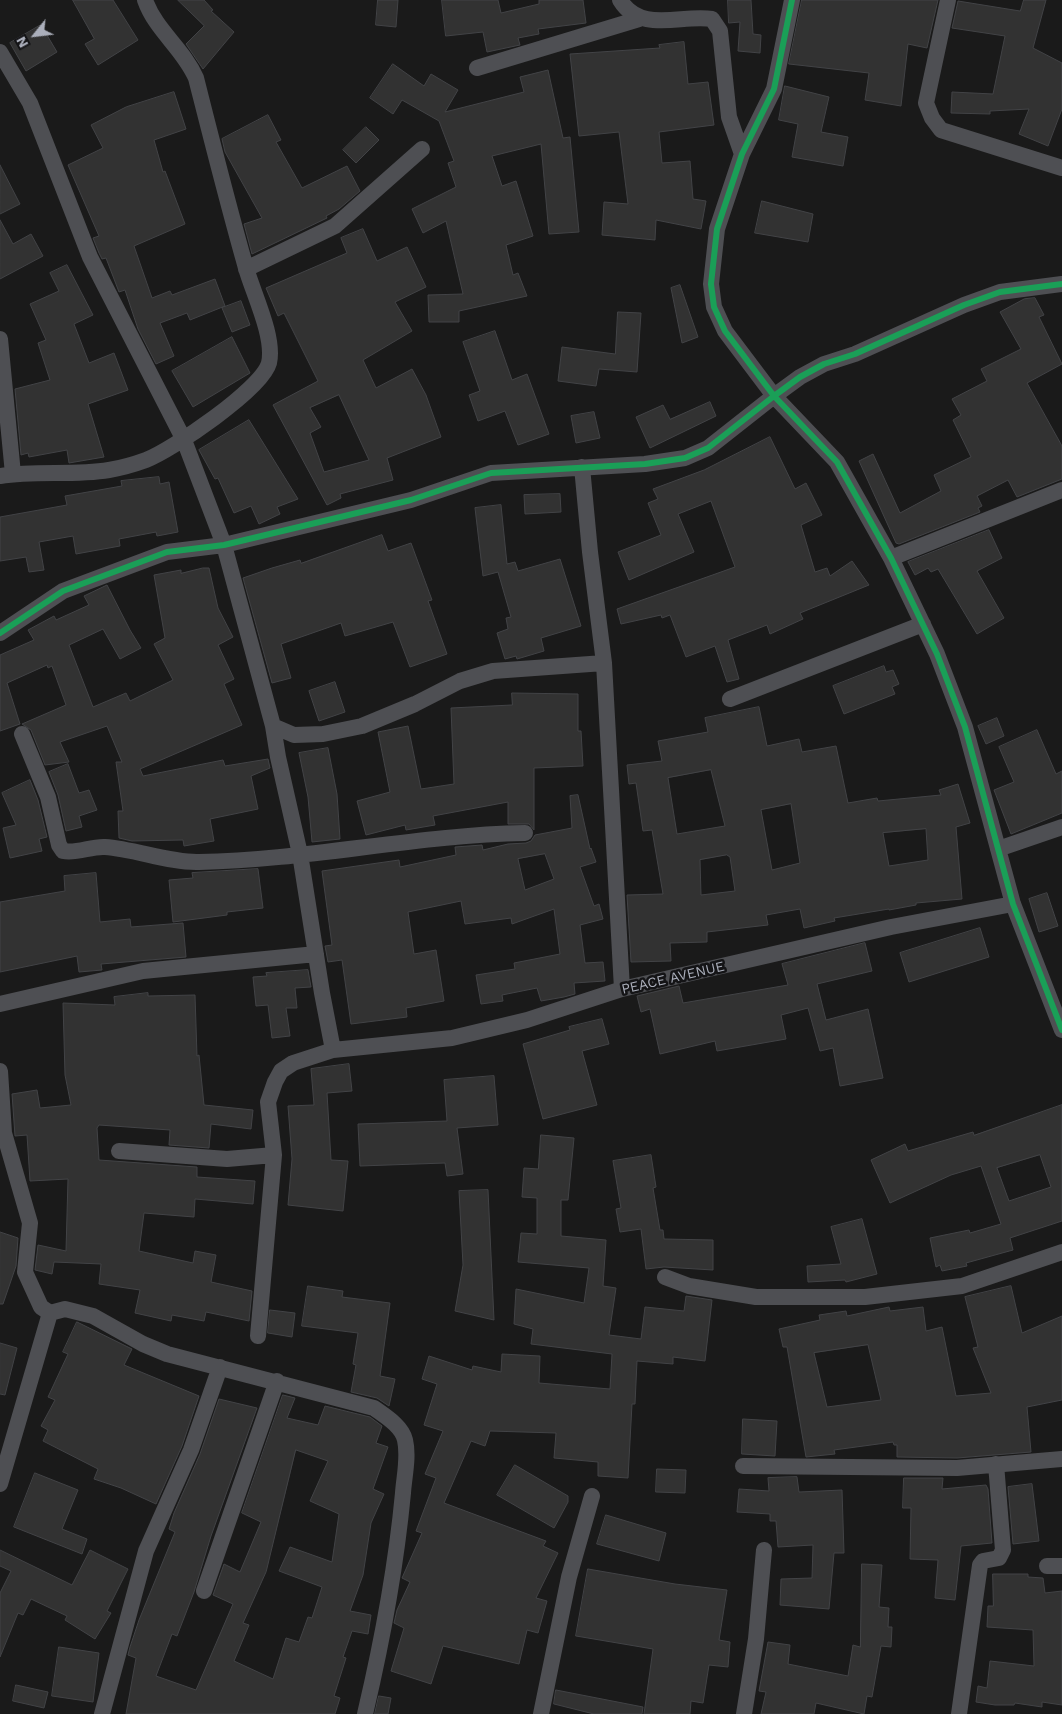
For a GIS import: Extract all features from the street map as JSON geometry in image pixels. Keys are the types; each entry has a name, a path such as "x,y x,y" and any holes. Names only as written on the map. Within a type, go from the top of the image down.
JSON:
{"street":[{"path":"0,339 6,475 62,474 110,470 146,460 184,440 258,381 269,362 268,337 246,269 196,78 182,52 165,35 150,14 145,0"},
{"path":"620,0 639,19"},
{"path":"792,0 774,90 742,154 717,229 712,291 714,306 725,331 774,396 837,462 891,558 923,624 937,654 965,727 1013,904 1061,1024"},
{"path":"948,0 926,103 932,118 941,130 1062,168"},
{"path":"477,68 639,19 659,21 699,17 712,20 720,31 729,117 742,154"},
{"path":"0,52 30,104 90,257 184,440 224,545 273,726 278,757 300,854 330,1044 333,1050"},
{"path":"246,269 335,226 422,149"},
{"path":"0,633 63,591 167,552 224,545 411,500 491,473 645,464 685,458 708,448 800,377 824,364 855,354 964,305 1000,292 1062,284"},
{"path":"582,467 590,552 604,663 622,990"},
{"path":"891,558 1062,490"},
{"path":"730,699 923,624"},
{"path":"273,726 294,735 323,734 362,726 415,704 460,681 493,671 604,663"},
{"path":"22,734 48,797 55,832 63,851 70,852 102,847 197,862 300,854 445,836 525,833"},
{"path":"998,849 1062,827"},
{"name":"PEACE AVENUE","path":"258,1336 274,1155 268,1102 274,1082 281,1071 293,1063 333,1050 452,1038 527,1020 622,990 891,927 1013,904"},
{"path":"0,1004 143,971 316,954"},
{"path":"0,1071 4,1133 30,1224 25,1272 41,1308 50,1313 65,1309 93,1316 143,1344 167,1354 277,1381 374,1408 395,1424 405,1439 406,1458 401,1514 379,1654 365,1714"},
{"path":"119,1151 227,1159 274,1155"},
{"path":"665,1277 689,1286 756,1298 865,1297 962,1286 1062,1252"},
{"path":"0,1484 6,1442 50,1313"},
{"path":"102,1714 146,1551 191,1450 220,1367"},
{"path":"204,1591 277,1381"},
{"path":"743,1466 957,1468 1062,1459"},
{"path":"959,1714 980,1565 982,1561 999,1558 1003,1550 996,1464"},
{"path":"541,1714 569,1578 592,1496"},
{"path":"744,1714 756,1639 764,1550"}],"building":[{"path":"73,0 113,0 138,40 98,65 85,44 94,39"},
{"path":"178,0 204,0 213,10 211,11 234,32 203,69 186,44 204,26"},
{"path":"378,0 398,0 396,27 376,25"},
{"path":"442,0 498,0 501,13 539,4 539,0 583,0 586,23 538,29 539,34 518,38 520,45 487,52 483,32 446,36"},
{"path":"728,0 751,0 753,34 761,35 760,53 738,51 740,22 729,23"},
{"path":"802,0 938,0 927,48 908,44 901,106 865,100 869,73 789,64"},
{"path":"1024,0 1046,0 1033,48 1062,63 1062,109 1048,146 1019,134 1029,109 990,111 990,114 951,113 952,92 993,94 1005,36 952,28 958,1 1020,11"},
{"path":"41,25 57,52 26,71 10,43"},
{"path":"684,42 688,84 708,82 714,125 659,132 662,163 690,161 693,199 706,201 701,229 656,220 655,240 602,235 604,202 628,204 619,132 579,136 570,54 660,48 659,45"},
{"path":"393,64 424,86 431,74 458,90 445,112 524,92 520,77 548,70 563,138 570,137 579,232 549,234 541,144 492,156 502,186 516,181 533,236 506,245 513,275 518,273 527,296 459,311 459,322 429,322 428,295 463,294 446,221 423,233 412,209 456,187 448,163 454,161 439,121 402,100 393,114 370,98"},
{"path":"785,86 829,97 821,132 848,137 843,166 792,157 798,124 779,120"},
{"path":"174,92 186,129 154,140 163,172 165,171 185,224 134,246 152,298 170,291 172,295 215,279 225,306 190,320 187,313 160,323 174,356 156,364 138,329 125,290 119,292 106,258 102,259 99,253 93,238 99,236 68,165 103,148 91,125 126,107"},
{"path":"268,115 281,140 276,142 302,188 347,166 360,191 339,209 326,216 327,218 252,254 244,224 262,218 225,152 222,139"},
{"path":"366,127 379,140 356,163 343,150"},
{"path":"0,165 20,204 0,214"},
{"path":"762,201 813,214 808,242 755,233"},
{"path":"0,220 13,244 31,234 43,256 0,279"},
{"path":"363,229 377,261 407,247 426,287 395,302 412,331 363,360 376,388 412,369 426,395 441,437 387,458 393,480 340,494 341,498 327,505 273,405 318,381 284,313 278,316 266,288 347,253 341,238","holes":["339,395 369,460 324,472 310,433 321,427 310,408"]},
{"path":"67,265 93,315 74,324 89,363 114,353 128,390 88,404 104,457 69,463 67,450 29,457 28,453 21,455 15,389 50,380 38,343 46,340 30,304 59,291 50,273"},
{"path":"680,285 698,337 682,343 671,288"},
{"path":"1035,298 1044,315 1039,317 1062,364 1027,383 1062,446 1062,479 1017,497 1008,480 977,496 982,506 978,508 980,512 899,544 896,543 859,461 873,454 900,513 941,491 934,475 971,457 953,420 961,415 952,399 987,381 981,369 1021,349 1000,312 1024,299"},
{"path":"241,301 250,325 232,332 222,308"},
{"path":"618,312 641,313 637,372 599,369 596,386 558,381 562,347 615,354"},
{"path":"495,331 512,380 527,374 549,434 518,445 505,411 478,421 469,395 480,391 463,342"},
{"path":"232,337 250,373 193,407 172,371"},
{"path":"710,402 716,416 650,448 636,417 663,405 670,419"},
{"path":"594,412 600,438 576,443 571,416"},
{"path":"249,420 298,499 277,507 280,514 259,524 251,506 234,513 218,478 215,479 199,450"},
{"path":"770,437 795,489 806,483 822,515 801,525 815,572 827,568 830,576 852,561 869,585 800,613 803,619 770,634 767,625 728,640 739,679 727,682 715,646 686,657 670,615 662,618 661,615 621,624 617,609 735,567 711,501 678,514 694,552 629,580 618,552 661,535 648,503 658,499 653,489 704,470"},
{"path":"159,477 160,484 169,482 178,532 157,536 156,532 119,539 120,546 76,554 73,536 39,542 44,570 29,572 26,557 0,561 0,517 67,505 65,496 122,486 121,481"},
{"path":"560,494 561,512 525,514 524,495"},
{"path":"501,505 507,564 515,562 518,571 560,559 581,626 541,638 544,651 517,659 516,656 505,659 497,633 508,629 506,618 511,617 498,572 483,576 475,508"},
{"path":"989,530 1002,558 977,571 1004,618 977,634 938,569 931,572 928,568 915,575 908,562"},
{"path":"382,535 388,551 411,543 432,600 428,601 447,654 410,667 393,622 345,636 341,623 281,644 291,678 272,683 243,578 300,560 301,563"},
{"path":"209,568 218,608 233,637 218,645 234,679 224,684 242,725 140,769 143,776 223,760 225,766 268,759 270,768 251,776 258,809 210,819 214,841 184,846 183,840 132,841 119,838 118,811 123,811 116,762 122,762 107,726 60,742 69,762 45,765 31,730 22,724 66,705 52,666 48,668 47,665 7,683 20,724 0,731 0,655 34,640 28,630 54,616 56,620 89,605 84,596 107,585 141,648 120,659 103,629 69,645 93,707 126,693 130,701 173,680 154,644 165,638 154,575 181,570 181,573"},
{"path":"884,666 886,672 893,670 899,684 892,687 895,694 844,714 833,686"},
{"path":"335,682 345,712 319,721 309,691"},
{"path":"512,693 578,694 578,731 581,731 583,766 534,768 534,830 529,824 508,824 508,802 433,816 435,825 406,830 405,825 366,835 357,801 390,792 378,732 408,726 421,789 454,784 451,708 512,705"},
{"path":"759,707 767,746 799,739 802,752 836,746 848,803 877,798 878,801 941,795 939,790 958,784 970,823 956,827 962,899 916,903 916,905 889,910 834,918 835,921 804,928 800,909 766,915 768,925 707,932 707,942 670,943 671,961 631,962 627,895 663,894 652,830 643,831 636,783 629,784 627,765 662,761 658,741 708,732 705,718","holes":["711,770 725,826 677,834 668,778","791,804 800,863 772,870 761,810","926,829 928,860 889,866 883,833","727,855 730,857 735,891 701,895 700,860"]},
{"path":"997,718 1004,736 986,744 978,726"},
{"path":"1037,730 1056,774 1062,771 1062,813 1011,834 994,790 1014,782 999,747"},
{"path":"328,748 337,794 340,839 312,842 308,797 299,753"},
{"path":"68,764 79,793 89,790 97,810 79,816 82,827 66,831 58,795 49,772"},
{"path":"30,780 38,800 47,837 39,839 42,851 10,858 3,828 16,825 2,793"},
{"path":"578,795 590,849 596,862 580,867 594,906 599,904 603,919 580,925 585,963 603,962 605,981 574,983 575,994 564,997 541,1001 537,988 502,995 503,1001 481,1004 476,975 515,969 514,963 560,954 554,909 512,924 511,918 465,924 461,901 408,912 414,954 436,950 444,1001 406,1008 407,1017 351,1024 342,960 328,962 325,946 332,945 322,871 399,860 400,867 456,855 455,847 482,845 483,850 508,844 526,843 531,841 535,835 572,828 570,796","holes":["545,854 554,879 525,890 518,859"]},
{"path":"258,869 263,908 227,912 227,915 173,922 169,880 193,878 192,873"},
{"path":"96,873 100,922 130,919 131,927 183,923 186,957 101,964 102,970 79,972 77,956 0,972 0,902 65,891 64,876"},
{"path":"1047,893 1058,926 1039,932 1029,899"},
{"path":"980,928 989,957 909,982 900,953"},
{"path":"865,943 872,971 817,984 826,1020 868,1009 883,1078 840,1086 833,1048 820,1051 808,1008 781,1015 786,1039 717,1051 715,1041 660,1054 650,1009 641,1012 637,996 679,986 683,1003 788,985 782,964"},
{"path":"308,970 311,987 295,988 297,1008 286,1008 290,1036 272,1038 268,1005 256,1006 253,977 267,976 266,973"},
{"path":"148,993 148,996 195,995 197,1056 199,1055 204,1105 253,1110 251,1129 211,1124 209,1148 169,1145 170,1130 99,1125 97,1128 99,1160 197,1167 197,1177 255,1181 253,1204 195,1199 194,1217 144,1213 139,1251 193,1263 195,1251 216,1255 211,1282 252,1291 249,1321 206,1312 204,1321 172,1315 171,1321 135,1313 140,1290 99,1284 101,1264 54,1262 52,1274 35,1270 38,1245 66,1251 68,1179 30,1181 27,1135 15,1136 12,1094 37,1090 40,1108 71,1105 65,1075 63,1003 115,1005 114,997"},
{"path":"602,1019 609,1044 582,1051 597,1105 543,1119 523,1044 570,1030 569,1027"},
{"path":"349,1064 352,1091 327,1093 331,1160 348,1161 343,1211 288,1205 292,1159 288,1106 314,1105 311,1069"},
{"path":"494,1076 498,1125 457,1128 463,1174 447,1176 445,1163 360,1166 358,1124 447,1121 444,1080"},
{"path":"1062,1105 1062,1221 1010,1238 1013,1250 966,1263 967,1266 942,1271 940,1265 936,1267 930,1238 969,1230 970,1233 1001,1224 981,1166 951,1175 890,1203 871,1160 905,1144 908,1151 973,1132 974,1135","holes":["1040,1155 1051,1187 1009,1201 997,1168"]},
{"path":"541,1135 574,1138 568,1200 561,1200 561,1236 606,1240 603,1286 616,1288 609,1335 641,1339 645,1307 684,1311 686,1296 712,1300 705,1361 673,1357 673,1364 637,1361 635,1404 632,1404 628,1478 598,1476 598,1462 554,1458 556,1433 490,1431 485,1446 471,1441 444,1503 546,1541 543,1546 558,1553 536,1598 547,1601 538,1633 527,1630 519,1664 443,1646 431,1684 391,1671 404,1628 394,1623 397,1610 410,1582 402,1578 422,1533 416,1531 436,1478 425,1474 443,1431 424,1425 437,1384 422,1379 429,1356 472,1370 473,1366 501,1372 502,1354 540,1356 539,1383 610,1389 612,1354 531,1344 533,1329 514,1324 516,1289 584,1303 589,1268 518,1262 521,1233 537,1234 537,1198 522,1197 524,1168 538,1169"},
{"path":"651,1155 656,1187 653,1188 660,1230 663,1230 664,1239 713,1240 713,1270 664,1267 646,1269 641,1229 620,1232 616,1209 621,1208 613,1161"},
{"path":"488,1190 494,1320 455,1311 463,1265 459,1191"},
{"path":"862,1219 877,1274 846,1282 845,1280 808,1282 807,1266 841,1264 831,1227"},
{"path":"0,1232 18,1238 16,1266 3,1304 0,1304"},
{"path":"308,1286 343,1291 342,1297 390,1303 380,1376 395,1379 389,1406 377,1398 351,1392 356,1365 353,1364 358,1333 302,1326"},
{"path":"1011,1286 1022,1333 1062,1316 1062,1400 1027,1407 1031,1452 957,1458 897,1457 897,1445 894,1445 893,1442 834,1450 835,1454 806,1457 787,1347 783,1347 779,1329 820,1320 819,1315 846,1311 847,1316 889,1307 890,1311 923,1307 926,1331 942,1327 956,1396 991,1393 973,1348 978,1347 965,1297","holes":["868,1345 881,1400 827,1407 814,1353"]},
{"path":"270,1310 295,1313 292,1337 268,1333"},
{"path":"77,1322 132,1349 124,1365 199,1396 182,1446 156,1504 121,1488 94,1479 98,1469 43,1441 48,1430 41,1426 55,1400 48,1397 68,1354 63,1352"},
{"path":"0,1343 17,1348 5,1395 0,1394"},
{"path":"283,1395 295,1398 287,1418 318,1425 325,1406 370,1417 382,1426 376,1443 388,1447 373,1489 384,1494 371,1523 363,1575 350,1611 371,1615 368,1634 352,1631 343,1657 346,1658 334,1696 340,1698 335,1714 126,1714 136,1658 128,1655 130,1647 175,1532 169,1529 174,1513 200,1454 219,1399 257,1408 211,1536 194,1592 177,1636 172,1634 156,1676 196,1690 233,1604 213,1595 224,1564 240,1572 261,1522 242,1513","holes":["296,1450 328,1461 310,1501 339,1514 332,1562 290,1547 279,1571 322,1587 312,1618 308,1617 299,1642 286,1638 273,1679 234,1661 249,1625 243,1623 266,1572"]},
{"path":"743,1419 777,1421 775,1456 742,1454"},
{"path":"515,1465 568,1496 568,1502 554,1528 497,1495"},
{"path":"657,1469 686,1470 685,1493 656,1492"},
{"path":"35,1473 78,1490 62,1529 87,1539 82,1554 14,1527"},
{"path":"797,1477 799,1492 842,1490 844,1553 834,1553 829,1609 780,1605 781,1579 812,1578 813,1545 778,1547 776,1521 770,1521 770,1514 737,1512 739,1489 769,1491 768,1478"},
{"path":"904,1478 943,1478 942,1489 986,1485 988,1489 992,1543 961,1546 955,1600 935,1598 938,1560 910,1559 911,1508 903,1508"},
{"path":"1032,1484 1039,1541 1013,1544 1008,1487"},
{"path":"606,1515 666,1533 659,1561 597,1544"},
{"path":"0,1550 72,1585 90,1550 128,1569 107,1611 111,1613 95,1639 65,1620 67,1616 31,1599 23,1615 18,1613 0,1657 0,1593 11,1571 0,1566"},
{"path":"862,1564 882,1565 879,1607 889,1608 888,1627 892,1627 891,1647 881,1646 872,1697 867,1696 864,1714 816,1703 814,1714 761,1714 766,1692 759,1691 768,1642 790,1645 788,1664 848,1676 853,1645 860,1647"},
{"path":"588,1569 675,1584 727,1590 719,1640 730,1642 728,1667 709,1665 703,1703 691,1701 690,1714 644,1714 653,1649 576,1636"},
{"path":"993,1574 1028,1574 1028,1577 1043,1578 1045,1593 1062,1591 1062,1705 1042,1702 1042,1707 1015,1703 1014,1705 995,1705 976,1702 978,1686 987,1688 990,1661 1034,1666 1033,1630 987,1627 988,1606 993,1606"},
{"path":"59,1647 99,1653 93,1702 52,1696"},
{"path":"16,1685 48,1692 44,1708 13,1701"},
{"path":"556,1690 643,1707 642,1714 594,1714 554,1704"},
{"path":"379,1696 391,1698 388,1714 375,1714"}],"cycle path":[{"path":"792,0 774,89 742,154 717,229 711,284 714,307 725,331 774,396 837,462 891,558 937,654 965,727 1013,904 1062,1030"},
{"path":"0,633 63,591 167,552 224,545 411,500 491,473 645,464 685,458 708,448 800,377 824,364 855,354 964,305 1000,292 1062,284"}]}
